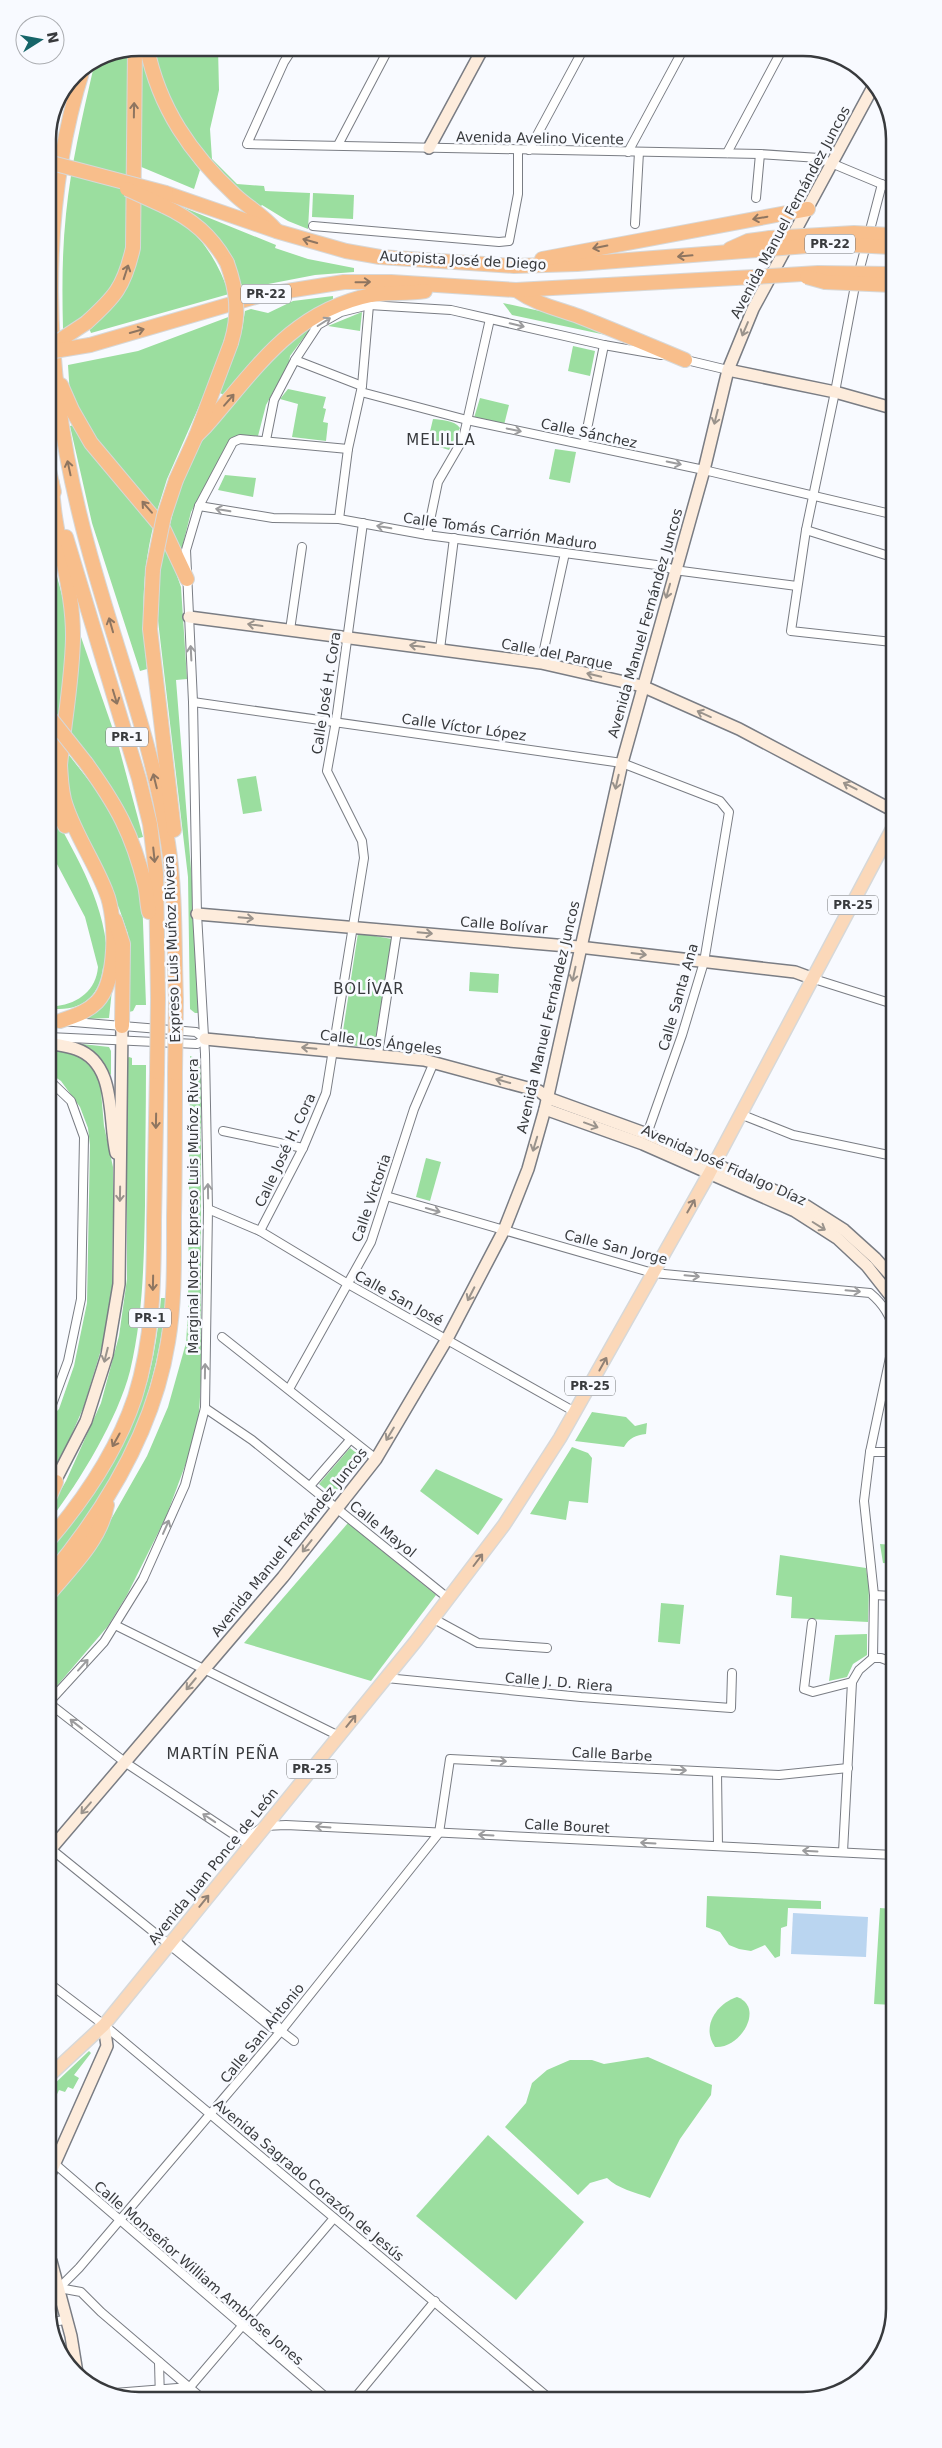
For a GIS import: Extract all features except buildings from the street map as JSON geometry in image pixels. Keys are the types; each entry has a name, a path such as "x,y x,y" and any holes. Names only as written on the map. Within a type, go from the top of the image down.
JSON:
{"highway":[{"path":"149,56 155,80 165,106 181,135 220,181 238,198 264,216 276,231"},
{"path":"56,344 86,323 118,291 126,275 133,248 135,57"},
{"name":"Expreso Luis Muñoz Rivera","path":"56,211 68,131 80,82"},
{"path":"56,164 78,169 165,199 201,229 217,246 227,263 236,292 237,306 231,343 196,436 176,480 164,516 153,569 150,630 177,855 173,881"},
{"name":"Autopista José de Diego","path":"165,199 346,252 380,257 514,266 577,264 722,253 769,244 886,247"},
{"path":"514,266 621,243 808,209"},
{"path":"769,244 854,233 886,234"},
{"name":"Autopista José de Diego","path":"56,349 90,345 262,295 295,288 344,282 370,281 516,290 799,275 818,272 886,274"},
{"path":"799,275 826,282 886,284"},
{"path":"196,436 276,345 302,323 342,303 373,295 409,293 448,287"},
{"path":"516,290 533,302 552,306 625,334 685,360"},
{"path":"56,372 72,410 90,443 164,530 175,549 187,579"},
{"name":"Expreso Luis Muñoz Rivera","path":"56,379 63,439 80,517 148,752 168,842 173,881 176,1000 174,1277 168,1342 157,1389 143,1427 108,1497 73,1548 56,1569"},
{"name":"Expreso Luis Muñoz Rivera","path":"56,497 137,770 150,824 156,873 158,999 153,1292 146,1351 135,1396 124,1425 93,1480 68,1518 56,1532"},
{"path":"56,530 65,570 73,638 60,765 61,784 71,820 107,894 112,912 112,961 107,986 97,1002 84,1012 56,1019"},
{"path":"56,725 114,802 132,841 157,937"},
{"path":"56,807 83,862 112,912 121,933 123,944 122,1026"},
{"path":"56,1585 96,1534 105,1518 108,1497"}],"main road":[{"name":"PR-25","path":"449,1599 504,1525 575,1412 712,1168 886,841"},
{"name":"Avenida Juan Ponce de León","path":"56,2069 104,2025 172,1941 246,1842 265,1826 449,1599"}],"street":[{"name":"Avenida Avelino Vicente","path":"288,56 247,144 760,154 819,158 833,162 886,186"},
{"path":"338,145 385,56"},
{"path":"430,148 479,56"},
{"path":"529,150 580,56"},
{"path":"628,152 680,56"},
{"path":"727,153 779,56"},
{"name":"Avenida Manuel Fernández Juncos","path":"56,1839 126,1763 204,1668 283,1577 376,1459 447,1340 504,1230 528,1169 547,1103 579,947 622,763 674,570 704,470 728,370 754,309 871,91"},
{"path":"313,226 499,242 509,240 518,194 518,150"},
{"path":"635,224 640,152"},
{"path":"756,198 760,154"},
{"path":"882,184 854,291 836,392 806,530 791,631 886,641"},
{"path":"348,448 266,440 274,400 295,360 318,325 342,312 369,305 452,310 604,345 836,392 886,406"},
{"path":"339,519 348,448 361,389 369,305"},
{"path":"427,535 438,482 463,439 490,319"},
{"path":"584,444 604,345"},
{"name":"Calle Sánchez","path":"295,360 361,389 467,420 704,470 886,513"},
{"name":"Marginal Norte Expreso Luis Muñoz Rivera","path":"56,1695 104,1642 143,1579 185,1485 205,1408 208,1209 205,1039 197,914 193,702 186,550 198,506 232,442 240,439 266,440"},
{"name":"Calle Tomás Carrión Maduro","path":"198,506 273,518 339,519 427,535 664,566 674,570 797,586"},
{"name":"Calle José H. Cora","path":"260,1231 302,1148 326,1093 354,927 364,858 362,841 326,771 336,721 363,523"},
{"path":"806,530 886,556"},
{"path":"440,649 454,538"},
{"path":"290,630 302,547"},
{"path":"541,663 565,553"},
{"name":"Calle del Parque","path":"189,616 541,663 642,686 740,729 886,807"},
{"name":"Calle Víctor López","path":"193,702 622,763 720,801 724,805"},
{"name":"Calle Santa Ana","path":"648,1134 682,1035 704,962 728,812 724,805"},
{"name":"Calle Bolívar","path":"197,914 579,947 795,972 886,1002"},
{"path":"378,1054 397,931"},
{"name":"Calle Los Ángeles","path":"56,1020 196,1032 205,1039 378,1054 434,1062 539,1091 547,1103"},
{"path":"56,1480 86,1421 107,1355 118,1284 122,1026"},
{"name":"Calle Los Ángeles","path":"56,1037 196,1044 205,1039"},
{"path":"56,1044 77,1049 89,1056 98,1066 106,1080 111,1133 120,1172"},
{"name":"Calle Victoria","path":"289,1389 371,1242 414,1109 434,1062"},
{"path":"56,1087 71,1101 84,1137 81,1299 68,1361 56,1394"},
{"name":"Avenida José Fidalgo Díaz","path":"547,1103 648,1134 795,1211 837,1238 867,1266 886,1290"},
{"name":"Avenida José Fidalgo Díaz","path":"547,1103 643,1144 800,1202 844,1230 886,1270"},
{"path":"740,1114 793,1135 886,1155"},
{"path":"223,1131 302,1148"},
{"name":"Calle San Jorge","path":"386,1196 653,1273 870,1293 880,1301 886,1311"},
{"name":"Calle San José","path":"208,1209 260,1231 348,1284 575,1412"},
{"path":"222,1337 376,1459"},
{"path":"873,1658 874,1595 864,1501 870,1452 886,1377"},
{"name":"Calle Mayol","path":"205,1408 252,1440 449,1599"},
{"path":"310,1486 350,1440"},
{"path":"870,1452 886,1452"},
{"path":"874,1595 886,1596"},
{"path":"434,1619 462,1636 478,1643 547,1648"},
{"path":"812,1622 804,1690 813,1692 852,1682"},
{"path":"115,1625 339,1736"},
{"path":"843,1852 852,1682 859,1670 873,1658 886,1660"},
{"name":"Calle J. D. Riera","path":"386,1678 563,1696 731,1708 732,1673"},
{"path":"56,1707 126,1763 246,1842"},
{"name":"Calle Barbe","path":"439,1833 450,1759 780,1775 848,1768"},
{"path":"717,1772 718,1846"},
{"name":"Calle Bouret","path":"265,1826 286,1825 886,1854"},
{"name":"Calle San Antonio","path":"59,2288 119,2221 281,2031 439,1833"},
{"path":"56,1846 275,2022 281,2031 294,2041"},
{"name":"Avenida Sagrado Corazón de Jesús","path":"56,1989 104,2025 543,2392"},
{"path":"56,2162 107,2046 104,2025"},
{"name":"Calle Monseñor William Ambrose Jones","path":"56,2171 119,2221 319,2392"},
{"path":"187,2392 334,2218"},
{"path":"56,2278 67,2319 75,2360"},
{"path":"59,2288 81,2292 101,2312 195,2392"},
{"path":"360,2392 435,2301"},
{"path":"57,2321 67,2319"},
{"path":"159,2362 159,2390"},
{"path":"133,2392 190,2388"}],"green space":[{"path":"142,56 144,56 152,83 164,112 179,140 200,170 194,189 139,166"},
{"path":"154,56 218,56 219,90 210,129 212,159 237,184 264,186 265,191 310,193 308,229 288,221 262,205 259,208 226,182 169,104"},
{"path":"129,57 127,246 118,272 105,295 86,314 63,329 63,271 66,214 81,124 93,70 107,63"},
{"path":"313,193 354,195 353,219 312,217"},
{"path":"165,200 276,245 275,248 308,259 354,268 354,272 315,275 243,289 222,245 194,219"},
{"path":"140,203 172,215 197,236 216,263 229,294 91,333 89,328 120,296"},
{"path":"333,296 333,303 227,396 217,392 242,330 245,311 251,309 268,313 293,301"},
{"path":"503,303 558,315 634,341 512,315"},
{"path":"362,312 360,331 328,326"},
{"path":"231,316 222,354 167,479 157,511 98,446 70,396 68,365 138,351"},
{"path":"314,324 290,356 289,363 266,405 258,436 240,435 231,438 191,512 181,548 169,528 180,486 195,451 271,356"},
{"path":"573,346 595,351 590,376 568,371"},
{"path":"288,389 326,397 323,408 326,409 323,422 328,423 326,441 292,437 298,404 280,399"},
{"path":"480,398 509,405 504,425 474,418"},
{"path":"433,419 451,422 460,428 449,450 430,444 432,436 429,436"},
{"path":"74,425 154,523 147,561 144,596 147,669 140,671 92,523 70,426"},
{"path":"555,449 576,452 570,483 549,479"},
{"path":"225,475 256,478 253,497 218,490"},
{"path":"165,542 181,587 187,679 176,680 194,907 199,1013 195,1013 190,1009 188,877 157,612 160,566"},
{"path":"56,573 70,625 59,718 56,714"},
{"path":"81,637 118,744 143,837 135,839 67,728"},
{"path":"65,750 112,810 122,829 142,895 146,1005 136,1005 133,1011 129,1012 128,934 119,908 85,842 68,800"},
{"path":"56,773 61,812 56,800"},
{"path":"256,776 262,811 243,814 237,779"},
{"path":"56,818 80,864 97,903 106,945 108,968 103,968 98,986 89,999 75,1007 57,1009 57,1006 72,1002 85,994 90,989 97,975 98,967 85,917 56,862"},
{"path":"358,933 392,939 374,1048 341,1044"},
{"path":"470,972 499,974 498,993 469,991"},
{"path":"112,990 109,1018 84,1019"},
{"path":"82,1044 109,1047 111,1051 111,1075 81,1046"},
{"path":"56,1050 79,1056 95,1071 100,1080 104,1126 113,1167 113,1216 112,1292 107,1330 84,1406 56,1466 56,1412 59,1409 74,1366 87,1303 90,1145 88,1128 80,1107 61,1081 56,1078"},
{"path":"190,1056 195,1058 201,1070 201,1381 199,1413 189,1455 166,1517 127,1595 108,1626 56,1687 56,1594 105,1530 147,1456 168,1407 186,1343 188,1312"},
{"path":"127,1058 132,1058 132,1065 146,1065 145,1205 138,1330 130,1371 117,1409 97,1448 56,1511 56,1498 66,1481 101,1403 119,1336 127,1279"},
{"path":"426,1158 441,1162 430,1201 416,1197"},
{"path":"161,1298 165,1298 161,1336 154,1372 130,1442 96,1507 56,1557 56,1542 100,1482 131,1426 148,1381"},
{"path":"592,1412 626,1417 635,1426 647,1423 646,1434 633,1438 624,1447 575,1441"},
{"path":"572,1447 588,1453 592,1458 588,1503 569,1501 566,1520 530,1514"},
{"path":"350,1448 363,1458 333,1495 319,1484"},
{"path":"436,1469 503,1499 478,1535 420,1491"},
{"path":"348,1523 436,1595 371,1681 244,1643"},
{"path":"880,1544 886,1544 886,1563 883,1563"},
{"path":"780,1555 866,1568 869,1587 868,1622 791,1618 792,1597 776,1595"},
{"path":"661,1603 684,1605 680,1644 658,1642"},
{"path":"867,1634 867,1655 853,1664 847,1677 829,1681 835,1635"},
{"path":"707,1896 821,1901 821,1909 788,1908 787,1926 781,1928 780,1956 775,1958 765,1945 751,1951 739,1949 729,1945 720,1932 706,1927"},
{"path":"880,1908 886,1908 886,2005 874,2004"},
{"path":"737,1997 745,2002 749,2009 749,2018 746,2026 741,2035 733,2041 725,2046 715,2047 710,2032 710,2024 713,2017 729,2000"},
{"path":"89,2051 91,2053 74,2075 79,2078 73,2089 68,2087 65,2092 59,2090 56,2096 56,2082"},
{"path":"648,2057 712,2085 711,2095 680,2139 650,2198 621,2188 607,2178 590,2183 578,2195 505,2127 526,2103 532,2083 547,2070 570,2060 592,2060 604,2064"},
{"path":"488,2135 584,2222 516,2300 416,2216"}],"water":[{"path":"793,1913 868,1917 866,1957 791,1954"}],"district":[{"name":"MELILLA","path":"441,440"},
{"name":"BOLÍVAR","path":"369,989"},
{"name":"MARTÍN PEÑA","path":"223,1754"}]}
